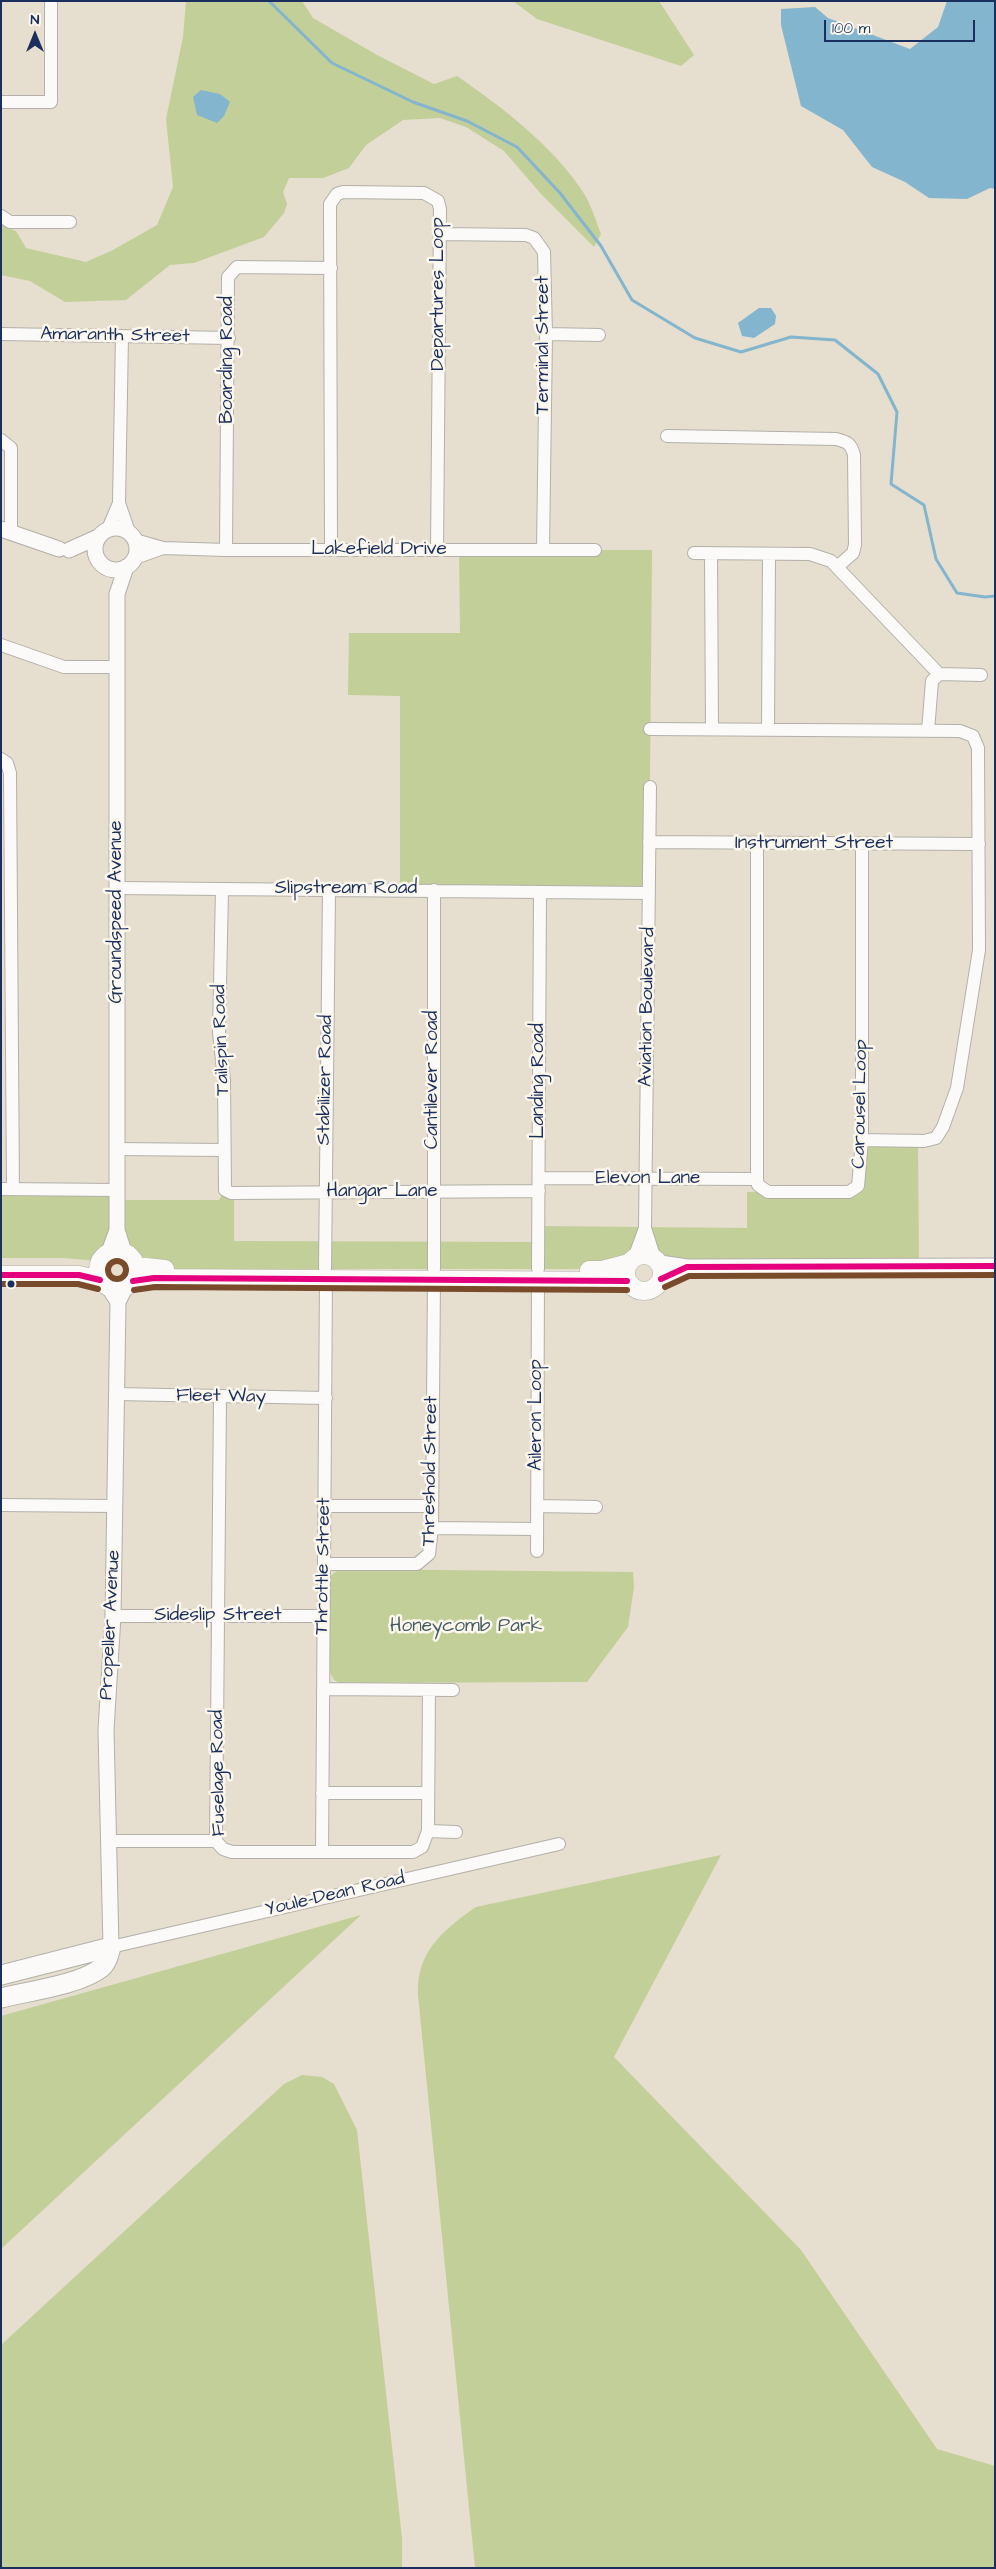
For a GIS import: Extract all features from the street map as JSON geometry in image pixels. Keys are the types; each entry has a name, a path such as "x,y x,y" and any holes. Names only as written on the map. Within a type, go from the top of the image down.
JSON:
{"main road":[{"path":"111,1255 98,1274 120,1284"},
{"path":"1,1263 129,1255 120,1284"},
{"path":"1,1275 79,1275 120,1284 154,1269 325,1274 538,1274 602,1270 645,1255 659,1267 657,1286 647,1291 636,1289 628,1281 626,1272 632,1260"},
{"path":"538,1274 628,1281"},
{"path":"1,1998 87,1976 102,1967 109,1957 111,1947"},
{"name":"Youle-Dean Road","path":"1,1974 111,1947"}],"street":[{"path":"1,102 51,102 51,1"},
{"name":"Departures Loop","path":"331,550 330,204 337,194 415,193 431,195 438,200 440,210 437,550"},
{"path":"1,216 10,222 70,222"},
{"name":"Terminal Street","path":"439,234 526,235 534,238 544,252 546,334 543,550"},
{"name":"Boarding Road","path":"226,550 228,285 231,271 243,267 331,268"},
{"name":"Amaranth Street","path":"1,334 229,338"},
{"path":"546,334 599,335"},
{"path":"1,440 11,448 6,531 118,569 131,562 137,551 120,503 122,336"},
{"path":"667,436 836,439 848,442 852,447 854,456 855,545 853,553 837,567"},
{"path":"101,562 96,544 120,503"},
{"path":"64,550 119,528 132,536"},
{"name":"Lakefield Drive","path":"132,536 162,548 226,550 595,550"},
{"name":"Lakefield Drive","path":"131,562 162,548"},
{"path":"694,553 810,554 831,561 939,674 981,675"},
{"path":"711,553 712,729"},
{"path":"768,730 769,554"},
{"name":"Groundspeed Avenue","path":"101,562 117,594"},
{"name":"Groundspeed Avenue","path":"111,1255 117,1230 117,594 131,562"},
{"path":"1,645 64,667 117,667"},
{"path":"928,730 930,690 932,681 939,674"},
{"path":"650,729 928,730 960,731 973,736 978,748 979,950 958,1088 943,1128 936,1138 924,1141 862,1140"},
{"path":"1,759 7,763 10,772 7,1189 117,1190"},
{"name":"Aviation Boulevard","path":"650,787 645,1228 659,1267"},
{"name":"Instrument Street","path":"649,842 979,844"},
{"path":"757,843 758,1179"},
{"name":"Carousel Loop","path":"758,1179 758,1185 768,1192 849,1192 858,1186 862,1140 862,844"},
{"name":"Slipstream Road","path":"116,888 649,893"},
{"name":"Tailspin Road","path":"222,889 219,1032 224,1080 223,1150 225,1190"},
{"name":"Stabilizer Road","path":"325,1274 324,1192 329,890"},
{"name":"Cantilever Road","path":"434,890 434,1274"},
{"name":"Landing Road","path":"538,1274 540,892"},
{"path":"117,1149 223,1150"},
{"name":"Elevon Lane","path":"539,1185 646,1178 758,1179"},
{"name":"Hangar Lane","path":"225,1190 231,1193 433,1192 539,1185"},
{"name":"Aviation Boulevard","path":"632,1260 645,1228"},
{"path":"659,1267 995,1266"},
{"name":"Throttle Street","path":"322,1852 322,1616 326,1398 325,1274"},
{"name":"Threshold Street","path":"324,1564 418,1564 429,1554 432,1528 434,1274"},
{"name":"Aileron Loop","path":"537,1551 538,1274"},
{"name":"Propeller Avenue","path":"111,1947 106,1730 114,1616 116,1394 120,1284"},
{"name":"Fleet Way","path":"116,1394 326,1398"},
{"name":"Fuselage Road","path":"220,1397 216,1841 223,1849 232,1852 413,1852 422,1848 428,1831"},
{"path":"1,1505 115,1506"},
{"path":"324,1506 432,1506"},
{"path":"537,1506 596,1507"},
{"path":"432,1528 536,1529"},
{"name":"Sideslip Street","path":"114,1616 322,1616"},
{"path":"323,1689 453,1690"},
{"path":"429,1690 428,1831 456,1832"},
{"path":"322,1793 428,1792"},
{"path":"110,1841 216,1841"},
{"name":"Youle-Dean Road","path":"111,1947 559,1844"}],"green space":[{"path":"186,1 302,1 313,18 377,55 434,84 457,76 526,128 571,175 583,192 601,234 594,247 542,195 504,151 466,127 440,118 403,120 366,145 349,168 323,178 289,178 283,192 287,204 284,213 264,237 194,263 170,265 126,300 65,302 30,281 1,275 1,225 16,231 26,248 86,262 113,250 157,225 173,187 166,119 183,37"},
{"path":"513,1 659,1 694,55 681,66 537,19"},
{"path":"459,550 652,550 649,893 400,890 400,696 348,695 349,633 460,633"},
{"path":"862,1140 918,1143 919,1266 687,1267 645,1255 605,1269 151,1269 124,1252 109,1252 99,1261 63,1258 1,1258 1,1193 117,1190 117,1200 219,1200 225,1190 234,1193 234,1241 538,1242 538,1226 747,1228 747,1192 849,1192 854,1190"},
{"name":"Honeycomb Park","path":"339,1569 633,1572 634,1587 628,1627 587,1682 340,1683 334,1680 328,1669 328,1578"},
{"path":"721,1855 614,2057 801,2250 937,2449 995,2466 995,2568 475,2568 418,1995 422,1966 427,1954 443,1934 476,1907"},
{"path":"361,1915 1,2249 1,2016"},
{"path":"302,2075 322,2077 334,2084 357,2130 402,2538 402,2568 1,2568 1,2345 284,2084"}],"water":[{"path":"947,1 995,1 995,189 990,188 967,199 929,198 905,182 872,167 843,130 801,106 781,25 781,9 815,7 828,18 910,49 938,27"},
{"path":"201,90 220,94 230,102 224,116 217,123 197,115 193,97"},
{"path":"759,308 771,308 776,316 775,324 754,338 742,336 738,323"}],"waterway":[{"path":"269,1 332,63 413,102 467,121 517,147 560,193 601,246 632,300 695,338 741,352 791,337 835,340 878,374 897,412 891,484 924,505 936,559 957,593 985,597 995,596"}],"transit line":[{"path":"113,1261 121,1261 126,1266 126,1270 124,1277 113,1279 108,1274 108,1266 113,1261"},
{"path":"661,1279 687,1267 995,1266"},
{"path":"1,1275 79,1275 100,1280"},
{"path":"665,1287 689,1276 995,1275"},
{"path":"133,1281 154,1278 627,1281"},
{"path":"1,1284 78,1284 98,1289"},
{"path":"134,1290 155,1287 627,1290"}]}
